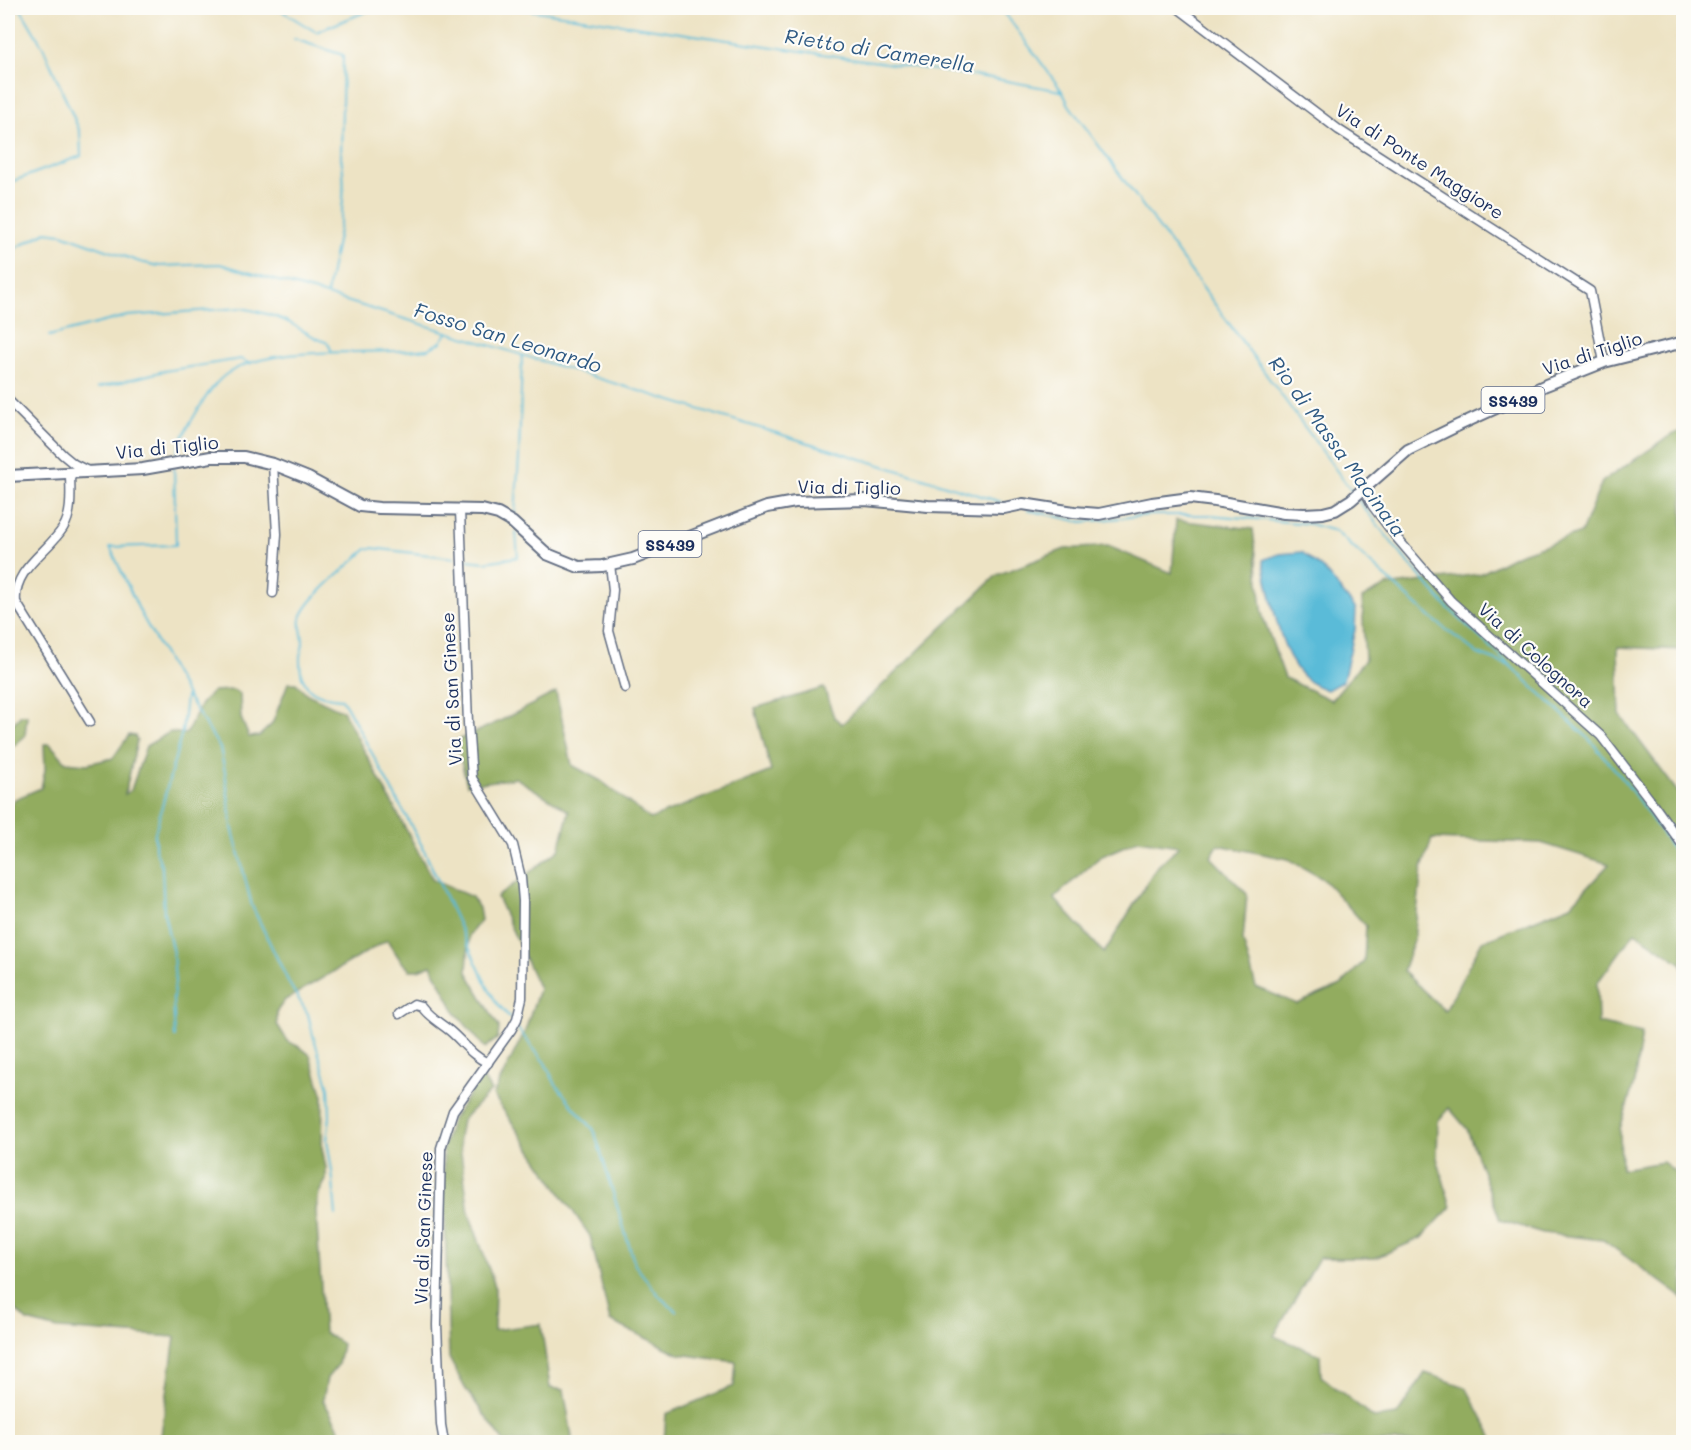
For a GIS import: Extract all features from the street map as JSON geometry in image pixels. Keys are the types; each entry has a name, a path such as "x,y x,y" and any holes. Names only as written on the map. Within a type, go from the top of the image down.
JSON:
{"main road":[{"name":"Via di Tiglio","path":"8,476 143,469 210,457 244,457 273,464 308,478 360,506 482,510 498,514 512,522 547,554 579,567 633,559 767,507 795,502 864,500 928,506 1004,508 1023,504 1099,514 1190,498 1304,514 1335,510 1362,491 1408,450 1546,385 1604,362 1683,342"}],"street":[{"name":"Via di Ponte Maggiore","path":"1178,8 1339,130 1590,291 1604,362"},
{"path":"8,400 74,464 88,472"},
{"path":"273,464 277,534 273,593"},
{"path":"70,472 68,516 63,528 27,568 18,584 16,602 90,722"},
{"name":"Via di Colognora","path":"1362,491 1396,537 1451,601 1601,736 1683,847"},
{"name":"Via di San Ginese","path":"444,1443 441,1425 437,1325 441,1148 453,1111 511,1030 517,1019 522,998 523,901 521,878 513,845 472,778 460,510"},
{"path":"610,564 613,590 609,631 625,688"},
{"path":"399,1014 414,1004 421,1005 432,1019 452,1032 480,1059 488,1063"}],"green space":[{"path":"1683,430 1683,650 1618,647 1620,715 1683,799 1683,970 1682,964 1635,932 1597,983 1598,1023 1642,1033 1634,1083 1620,1129 1621,1169 1663,1162 1683,1178 1683,1298 1603,1240 1543,1233 1500,1220 1467,1129 1449,1108 1438,1121 1437,1158 1451,1207 1421,1238 1375,1258 1319,1258 1274,1336 1320,1355 1321,1376 1374,1418 1397,1415 1425,1373 1466,1387 1495,1442 664,1442 666,1414 734,1386 736,1362 679,1354 610,1321 590,1236 493,1095 525,1031 539,989 497,897 559,850 569,811 516,778 467,785 456,741 556,692 572,765 601,781 650,819 771,771 755,708 824,688 834,717 842,724 997,575 1065,549 1108,546 1172,573 1176,520 1253,529 1263,617 1285,678 1331,700 1365,660 1362,598 1386,586 1480,574 1518,554 1581,533 1602,482 1671,435","holes":["1432,839 1541,843 1609,864 1571,905 1482,941 1445,1011 1403,971 1414,939 1422,868","1138,840 1179,846 1157,867 1104,953 1054,898 1100,857","1218,845 1288,859 1323,879 1366,926 1364,961 1341,985 1297,1004 1256,987 1243,941 1247,894 1211,857"]},
{"path":"288,683 296,683 307,694 343,711 433,880 472,897 479,908 481,920 469,935 467,972 499,1027 498,1038 485,1048 456,1013 431,965 418,970 410,970 387,940 285,1000 277,1011 277,1024 288,1042 300,1047 310,1055 323,1096 322,1148 326,1180 319,1193 316,1210 324,1332 342,1344 338,1365 327,1378 323,1400 347,1442 160,1442 175,1337 58,1329 27,1321 8,1302 8,808 15,799 41,788 45,770 44,744 50,744 66,762 87,764 113,758 129,735 135,736 137,741 125,794 131,790 146,746 170,732 186,734 201,704 213,691 233,690 240,694 241,718 249,737 259,736 272,724"},
{"path":"21,715 27,715 25,736 8,751 8,729"},
{"path":"482,1076 491,1091 462,1120 459,1138 469,1213 495,1286 494,1330 541,1324 550,1388 564,1390 571,1442 504,1442 465,1388 449,1358 443,1148 451,1121"}],"water":[{"path":"1302,552 1325,571 1356,609 1355,630 1343,681 1327,690 1306,679 1289,656 1277,624 1263,560 1279,554"}],"waterway":[{"path":"8,183 81,156 80,132 43,47 20,8"},
{"name":"Rietto di Camerella","path":"277,8 316,32 375,8"},
{"name":"Rietto di Camerella","path":"516,8 991,78 1061,91"},
{"name":"Rio di Massa Macinaia","path":"1001,8 1062,91 1069,105 1353,493"},
{"path":"294,39 343,55 342,209 327,295"},
{"name":"Fosso San Leonardo","path":"8,252 46,232 62,234 140,262 159,266 220,264 1001,502"},
{"path":"49,336 127,316 241,308 284,320 328,343 332,352"},
{"path":"176,459 179,447 193,418 218,381 228,373 248,364 298,354 428,349 441,342 447,333"},
{"path":"515,513 522,355"},
{"path":"97,388 164,371 241,359 250,364"},
{"path":"174,468 176,545 110,547 141,614 186,694 220,748 232,827 252,906 290,985 308,1014 329,1088 330,1117 327,1140 336,1215"},
{"name":"Rio di Massa Macinaia","path":"1358,500 1447,607 1589,739 1623,779 1666,839 1684,872"},
{"name":"Fosso San Leonardo","path":"1028,510 1082,522 1149,515 1210,515 1310,524 1335,531 1430,617 1478,654 1508,665"},
{"path":"468,560 485,562 518,557 516,532"},
{"path":"454,558 367,549 322,589 302,615 303,643 300,667 309,688 323,696 342,699 347,707 421,844 486,984 496,1002 510,1018"},
{"path":"175,1037 173,953 164,913 162,868 155,848 155,833 182,732 186,697"},
{"path":"518,1029 545,1063 555,1083 594,1130 635,1265 661,1298 676,1311"}]}
